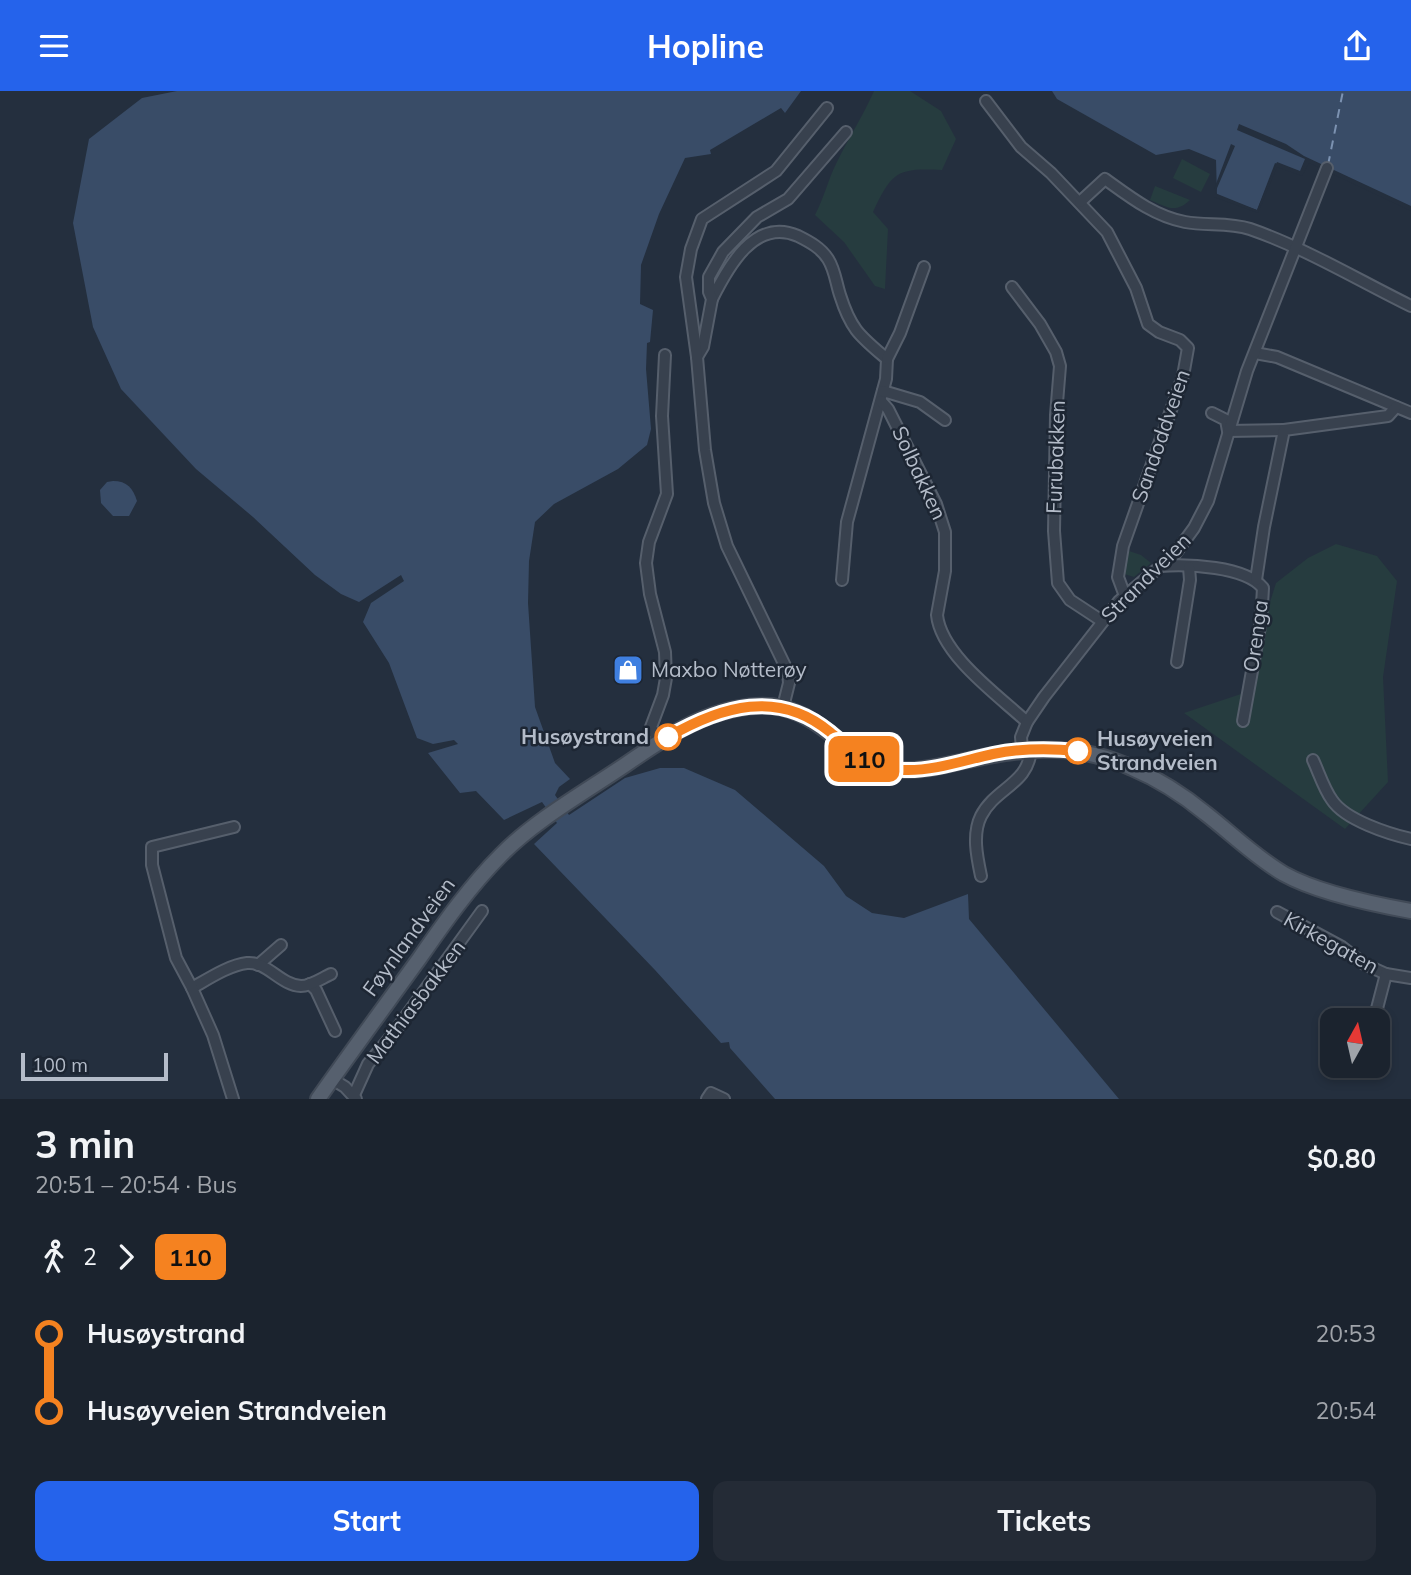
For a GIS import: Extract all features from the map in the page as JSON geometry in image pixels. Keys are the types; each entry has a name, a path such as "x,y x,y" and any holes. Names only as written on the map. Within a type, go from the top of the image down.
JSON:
{"main road":[{"name":"Føynlandveien","path":"318,1099 436,935 487,870 521,837 659,742 687,726 727,710 756,706 783,707"},
{"path":"783,707 804,714 819,723 864,759 897,770 917,770 1026,749 1080,751 1132,767 1187,798 1284,874 1366,902 1411,911"}],"street":[{"name":"Sandoddveien","path":"986,101 1021,146 1080,202 1107,232 1136,288 1148,324 1159,332 1180,340 1188,348 1183,376 1123,546 1118,577 1125,596"},
{"path":"783,707 789,683 788,672 727,546 714,503 705,450 686,277 687,262 698,226 706,215 776,171 827,108"},
{"path":"712,299 709,277 723,252 757,217 789,199 846,132"},
{"name":"Strandveien","path":"981,876 976,845 980,818 993,799 1025,771 1030,761 1021,737 1027,722 1102,621 1125,596 1182,546 1208,501 1228,431 1255,353 1327,168"},
{"path":"1080,202 1105,179 1139,204 1169,218 1248,229 1297,249 1411,306"},
{"path":"696,357 703,347 712,299 735,261 755,239 768,233 789,233 818,247 828,259 847,317 858,335 887,359"},
{"path":"842,580 847,522 882,396 888,370 887,359 900,333 924,267"},
{"name":"Furubakken","path":"1012,287 1040,324 1056,352 1060,366 1056,415 1054,531 1058,583 1070,600 1102,621"},
{"path":"1255,353 1277,357 1411,413"},
{"path":"659,742 651,727 664,687 665,653 650,594 646,563 649,542 667,494 662,416 665,355"},
{"path":"882,396 920,402 945,420"},
{"name":"Solbakken","path":"882,396 943,521 946,550 937,615 938,626 964,664 1027,722"},
{"path":"1212,413 1226,421 1228,431 1284,430 1388,416 1396,407"},
{"path":"1256,580 1284,430"},
{"name":"Orenga","path":"1160,566 1219,569 1256,580 1263,588 1263,605 1243,721"},
{"path":"1177,662 1190,580 1189,567"},
{"path":"1314,760 1332,801 1340,808 1367,824 1411,839"},
{"path":"233,1099 213,1035 176,958 166,927 152,865 152,847 234,827"},
{"name":"Mathiasbakken","path":"355,1097 368,1064 394,1034 482,911"},
{"name":"Kirkegaten","path":"1277,912 1342,947 1364,964 1386,974 1411,978"},
{"path":"258,965 281,945"},
{"path":"192,988 248,963 258,965 284,982 300,986 331,974"},
{"name":"Kirkegaten","path":"1377,1008 1386,974"},
{"path":"310,984 316,990 335,1031"},
{"path":"332,1079 355,1097"},
{"path":"709,1096 724,1099"}],"green space":[{"path":"874,91 910,91 941,111 956,139 942,170 915,170 898,175 886,188 873,212 888,229 885,289 875,286 844,242 815,215 836,164"},
{"path":"1182,159 1210,174 1201,192 1173,178"},
{"path":"1155,186 1190,200 1175,208 1161,205 1150,200"},
{"path":"1336,544 1377,556 1397,581 1383,677 1388,782 1345,829 1184,713 1241,694 1276,583 1308,558"},
{"path":"1126,550 1141,555 1151,563 1134,577 1121,573"}],"water":[{"path":"177,91 801,91 785,113 781,108 710,150 711,154 685,158 659,214 641,265 640,304 653,310 650,342 647,343 646,369 651,429 647,445 618,469 554,504 535,522 529,561 528,603 535,707 555,763 570,779 559,787 555,795 569,815 625,778 660,768 684,768 735,790 824,866 846,896 872,913 904,918 968,894 969,919 1119,1099 775,1099 730,1048 729,1042 721,1043 534,844 557,823 542,802 504,820 476,791 460,793 428,753 458,744 454,740 433,744 417,738 389,663 363,622 371,603 404,581 401,575 359,602 341,594 315,575 196,469 121,389 93,327 73,223 89,139 142,98"},
{"path":"1052,91 1411,91 1411,208 1307,159 1300,173 1275,163 1257,210 1217,196 1216,160 1189,149 1156,155 1057,99"},
{"path":"107,482 126,484 135,496 137,501 129,516 113,516 101,503 100,490"}],"pier":[{"path":"1239,124 1286,144 1304,156 1411,206 1411,211 1309,163 1302,176 1277,167 1258,213 1214,197 1214,189 1231,144 1235,146 1215,193 1257,210 1277,162 1300,171 1305,159 1237,130"}],"ferry route":[{"path":"1328,165 1343,91"}],"bus line":[{"name":"110","path":"668,737 727,710 756,706 783,707 804,714 864,759 897,770 937,767 1021,749 1078,751"}],"place":[{"name":"Maxbo Nøtterøy","path":"628,670"},
{"name":"Husøystrand","path":"668,737"},
{"name":"Husøyveien Strandveien","path":"1078,751"}]}
